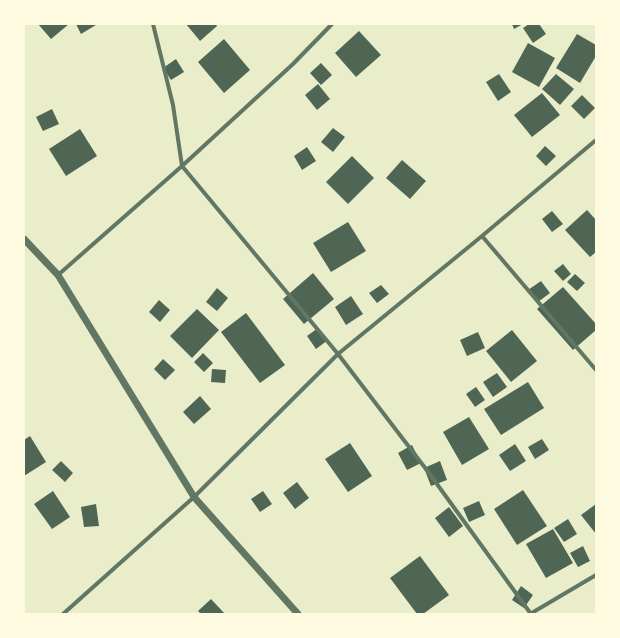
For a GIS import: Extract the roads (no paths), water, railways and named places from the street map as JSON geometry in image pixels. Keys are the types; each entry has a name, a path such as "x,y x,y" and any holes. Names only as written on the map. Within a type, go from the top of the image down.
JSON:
{"street":[{"path":"153,24 173,105 182,166 338,354 429,473 530,614 596,575"},
{"path":"58,275 182,166 292,64 332,24"},
{"path":"63,614 194,497 338,354 596,140"},
{"path":"482,236 596,370"},
{"path":"24,239 58,275 194,497 298,614"}]}
